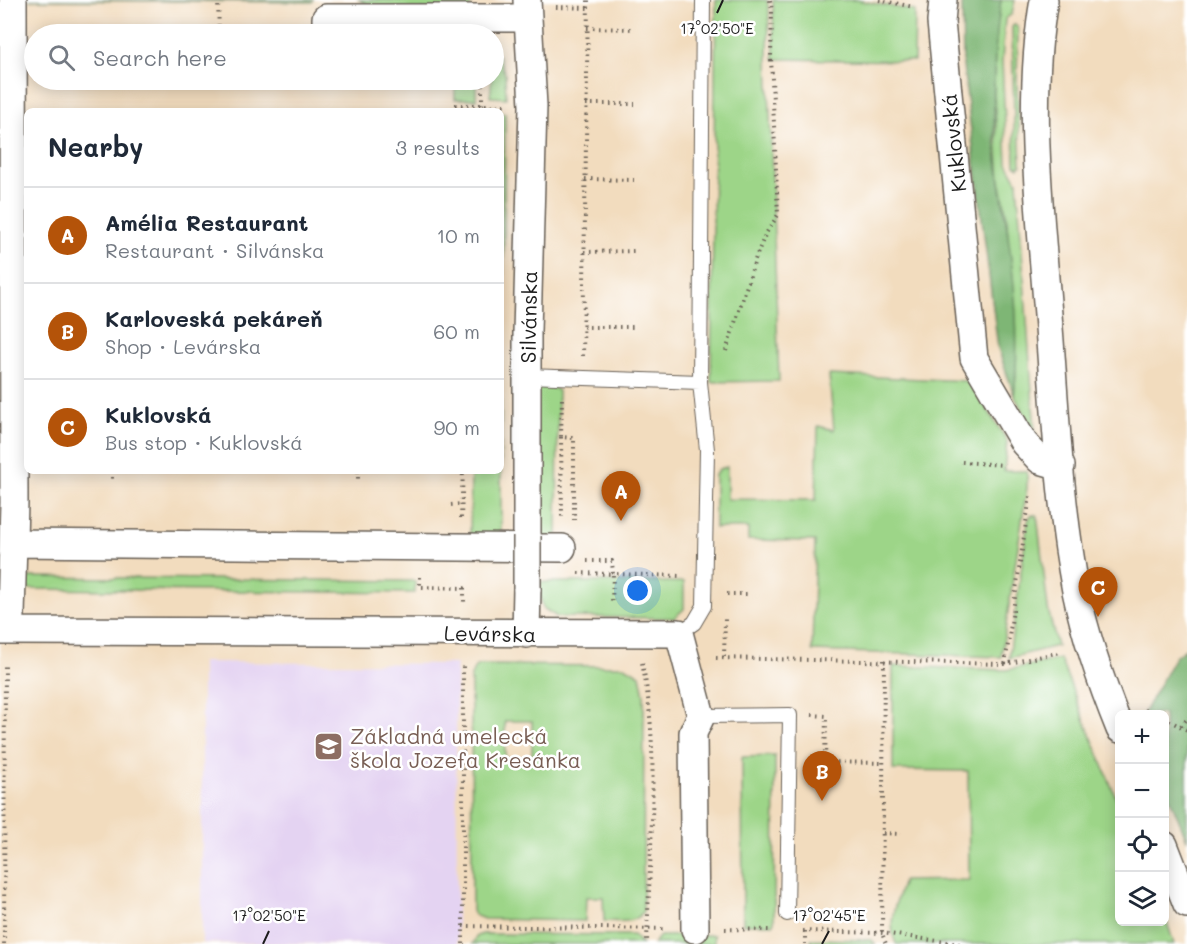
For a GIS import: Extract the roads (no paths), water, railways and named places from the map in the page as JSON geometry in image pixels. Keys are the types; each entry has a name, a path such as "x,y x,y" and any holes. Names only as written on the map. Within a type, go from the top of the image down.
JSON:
{"street":[{"path":"3,631 11,616 13,543 13,0"},
{"path":"1044,0 1036,42 1035,94 1045,278 1045,464 1077,591 1115,718"},
{"name":"Kuklovská","path":"932,4 941,22 974,358 1024,443 1045,464"},
{"path":"326,24 326,18 528,9"},
{"name":"Silvánska","path":"526,634 527,376 532,106 528,9"},
{"path":"13,543 571,552"},
{"name":"Levárska","path":"3,631 679,633"},
{"path":"679,633 701,716 693,733 695,929"},
{"path":"1169,858 1187,904"}],"lane":[{"path":"679,633 694,623 704,606 707,450 700,382 703,0"},
{"path":"527,376 700,382"},
{"path":"701,716 790,715 787,914"}],"place":[{"name":"Amélia Restaurant","path":"621,521"},
{"name":"Kuklovská","path":"1098,617"},
{"name":"Základná umelecká škola Jozefa Kresánka","path":"329,747"},
{"name":"Karloveská pekáreň","path":"822,801"}]}
